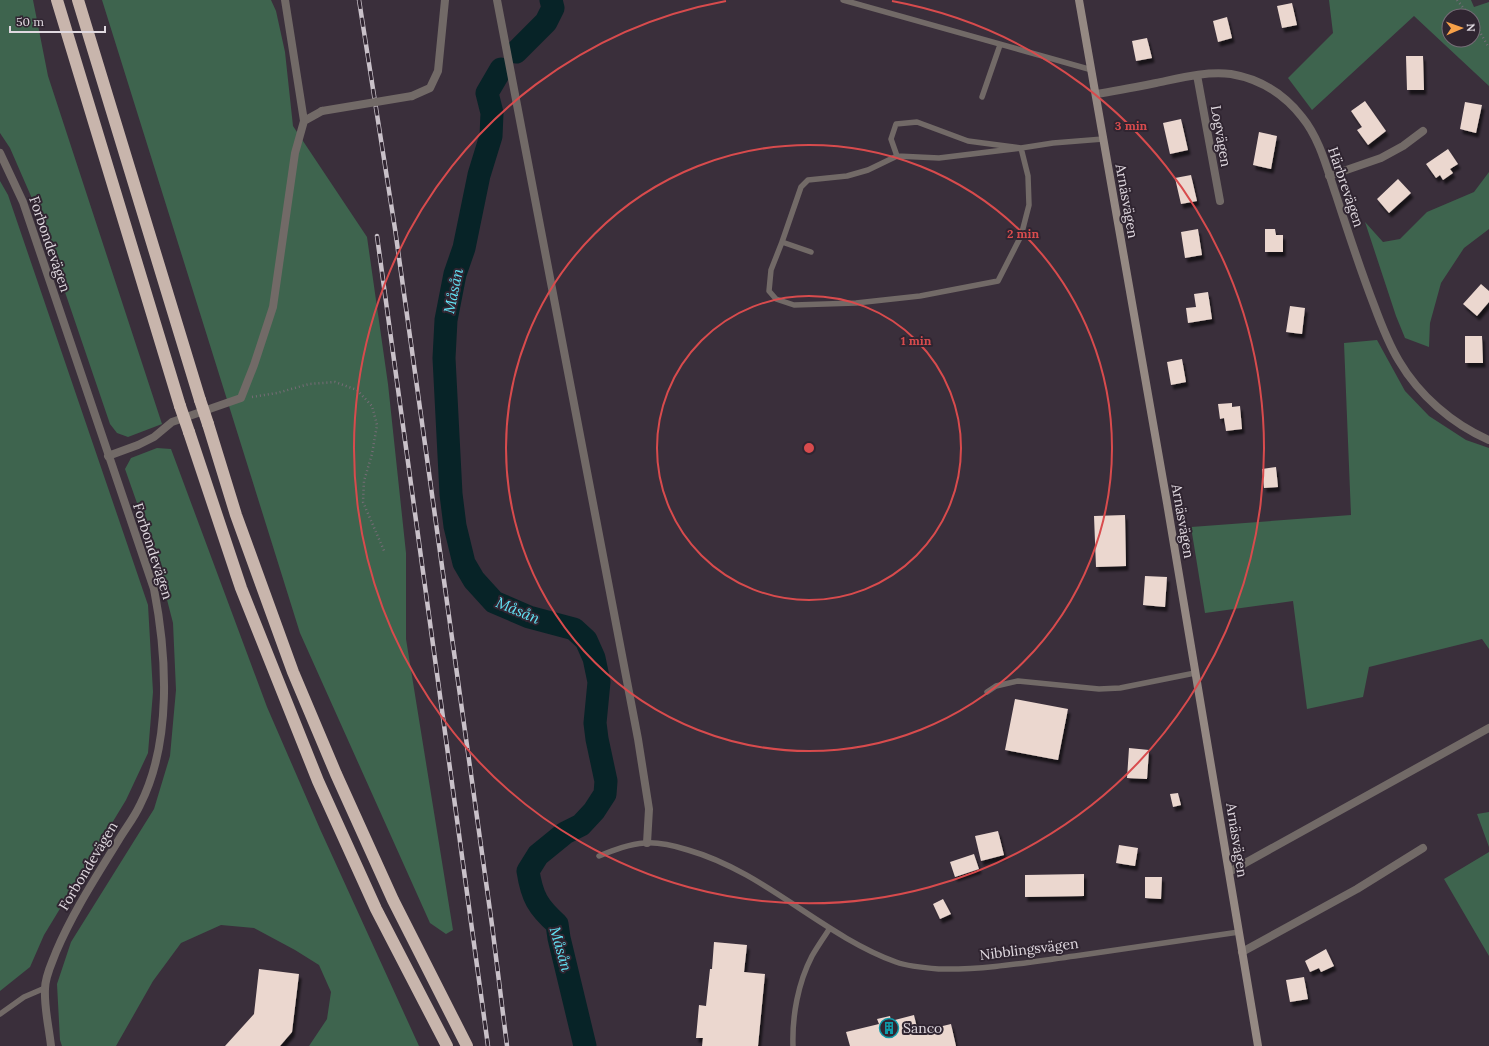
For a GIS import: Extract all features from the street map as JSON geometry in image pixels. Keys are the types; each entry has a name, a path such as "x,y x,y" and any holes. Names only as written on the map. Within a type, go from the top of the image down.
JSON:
{"highway":[{"path":"57,0 188,432 241,588 318,781 376,908 447,1046"},
{"path":"78,0 238,522 293,672 336,774 393,900 468,1046"}],"street":[{"path":"108,456 154,438 172,422 241,398 254,365 273,307 295,154 304,120 285,0"},
{"path":"304,120 322,111 412,96 430,88 438,71 445,0"},
{"path":"497,0 638,739 648,809 647,843"},
{"name":"Arnäsvägen","path":"1079,0 1167,503 1258,1046"},
{"name":"Härbrevägen","path":"1096,94 1197,75 1225,74 1244,77 1268,86 1290,103 1310,129 1329,176 1364,279 1386,336 1399,361 1413,382 1431,402 1449,417 1489,440"},
{"name":"Logvägen","path":"1197,75 1220,201"},
{"path":"1329,176 1381,158 1403,146 1423,131"},
{"name":"Forbondevägen","path":"0,153 23,202 154,589 163,649 163,714 154,767 140,805 77,908 49,970 45,988 51,1046"},
{"path":"1229,872 1489,728"},
{"path":"1242,952 1357,889 1424,848"}],"lane":[{"path":"843,0 1092,70"},
{"path":"982,97 1000,45"},
{"path":"897,156 891,139 896,124 917,122 968,141 1021,148"},
{"path":"1021,148 1028,176 1029,205 1021,236 998,281 920,296 856,304 794,305 776,299 769,291 771,270 801,187 808,180 847,176 868,170 897,156 939,158 1054,143 1103,140"},
{"path":"782,242 811,252"},
{"path":"987,692 996,686 1018,681 1099,689 1120,688 1195,673"},
{"name":"Nibblingsvägen","path":"599,856 618,849 647,843 674,846 703,854 738,870 868,950 898,963 925,968 962,970 1008,965 1239,932"},
{"path":"793,1046 797,999 804,974 812,955 830,928"},
{"path":"0,1014 24,997 45,988"}],"path":[{"path":"1457,0 1464,8"},
{"path":"1481,34 1489,48"},
{"path":"241,398 277,393 309,384 335,382 357,390 372,406 377,425 372,454 364,482 363,502 385,553"}],"green space":[{"path":"0,0 33,0 48,76 162,424 128,437 117,433 110,424 37,210 10,148 0,133"},
{"path":"102,0 271,0 276,11 285,52 293,126 367,237 388,384 406,553 406,639 453,930 446,934 430,923 300,633"},
{"path":"1329,0 1471,0 1474,7 1489,2 1489,86 1448,48 1481,48 1481,8 1441,8 1441,41 1414,16 1312,110 1288,78 1333,33"},
{"path":"1489,172 1489,229 1464,248 1441,283 1430,323 1429,347 1405,338 1396,316 1365,222 1383,242 1400,239 1427,212 1474,192"},
{"path":"0,181 8,195 148,605 153,692 148,753 126,800 44,935 30,967 0,991"},
{"path":"1377,340 1405,391 1429,416 1466,440 1489,448 1489,649 1482,639 1369,667 1363,697 1307,709 1293,601 1205,613 1191,527 1351,515 1344,343"},
{"path":"157,448 171,449 267,707 320,829 419,1046 309,1046 327,1019 331,992 319,965 254,928 221,925 181,943 153,981 116,1046 62,1046 60,1040 57,984 71,942 154,809 170,756 176,690 173,623 156,557 125,469 131,458"},
{"path":"1489,812 1489,847 1477,814"},
{"path":"1489,852 1489,956 1444,879"}],"building":[{"path":"1292,3 1297,25 1282,28 1277,6"},
{"path":"1227,17 1232,38 1218,42 1213,21"},
{"path":"1147,38 1152,58 1136,61 1132,41"},
{"path":"1406,56 1423,56 1424,90 1407,90"},
{"path":"1365,101 1386,131 1368,145 1357,130 1362,127 1351,111"},
{"path":"1465,102 1482,105 1476,133 1460,129"},
{"path":"1181,119 1188,150 1170,154 1163,123"},
{"path":"1259,132 1277,136 1271,169 1253,165"},
{"path":"1448,149 1458,164 1450,169 1453,173 1443,180 1440,175 1436,178 1426,164"},
{"path":"1191,175 1197,201 1181,204 1175,178"},
{"path":"1398,179 1411,193 1389,213 1377,199"},
{"path":"1198,229 1202,255 1185,258 1181,232"},
{"path":"1265,229 1275,229 1276,235 1283,235 1283,252 1265,252"},
{"path":"1481,284 1489,291 1489,302 1477,316 1463,304"},
{"path":"1208,292 1212,319 1188,323 1186,308 1196,307 1194,294"},
{"path":"1290,306 1305,308 1302,334 1286,332"},
{"path":"1465,336 1482,336 1483,363 1465,363"},
{"path":"1182,359 1186,382 1171,385 1167,362"},
{"path":"1232,403 1232,407 1240,406 1242,429 1226,431 1224,418 1220,419 1218,404"},
{"path":"1276,467 1278,487 1264,488 1262,469"},
{"path":"1125,515 1126,566 1096,567 1094,516"},
{"path":"1145,576 1167,577 1165,607 1143,605"},
{"path":"1015,699 1068,709 1058,760 1005,750"},
{"path":"1129,748 1149,750 1147,779 1127,778"},
{"path":"1178,793 1181,805 1173,807 1170,794"},
{"path":"998,831 1004,855 981,861 975,836"},
{"path":"1119,845 1138,848 1135,866 1116,863"},
{"path":"974,854 979,869 955,877 950,862"},
{"path":"1084,874 1084,896 1025,897 1025,875"},
{"path":"1145,877 1162,877 1161,899 1145,898"},
{"path":"943,899 951,914 940,919 933,904"},
{"path":"714,942 747,945 744,972 765,974 758,1046 702,1046 703,1038 696,1038 699,1005 706,1006 710,969 712,969"},
{"path":"1326,949 1334,966 1321,972 1319,968 1310,972 1305,961"},
{"path":"259,969 299,974 292,1032 280,1046 225,1046 254,1014"},
{"path":"1304,977 1308,999 1290,1002 1286,980"},
{"name":"Sanco","path":"914,1015 918,1032 951,1024 956,1046 850,1046 846,1032 879,1024 877,1019 890,1016 891,1021"}],"waterway":[{"name":"Måsån","path":"516,52 546,22 553,8 551,0"},
{"name":"Måsån","path":"501,69 487,93 492,113 491,136 479,175 464,248 455,274 446,320 444,358 451,494 455,526 464,563 474,580 494,602 529,617 574,629 586,640 594,658 599,682 595,723 606,781 605,794 594,811 581,825 565,833 538,855 528,871 537,901 557,924 585,1046"}],"railway":[{"path":"359,0 395,229 492,925 507,1046"},
{"path":"377,236 488,1046"}],"place":[{"name":"Sanco","path":"889,1028"}]}
